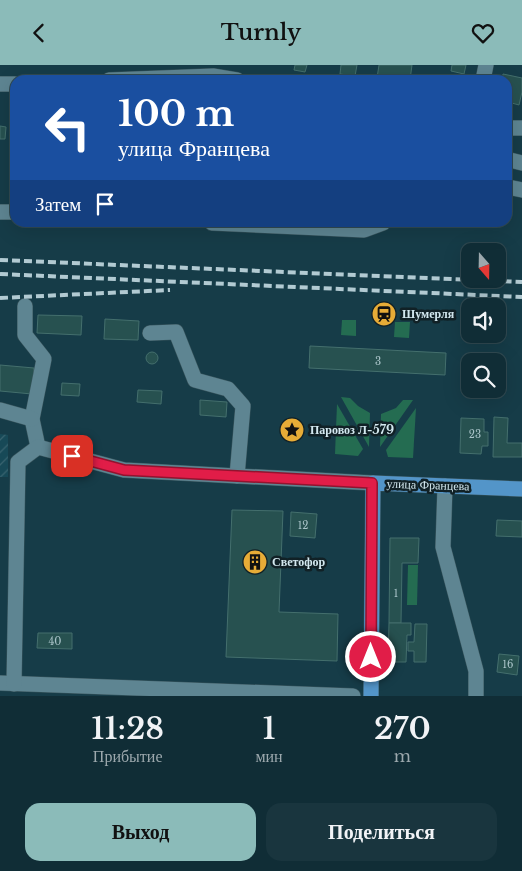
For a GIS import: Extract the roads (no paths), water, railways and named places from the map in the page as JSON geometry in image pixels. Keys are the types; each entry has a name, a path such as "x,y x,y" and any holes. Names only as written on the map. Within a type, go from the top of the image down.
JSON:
{"main road":[{"name":"улица Францева","path":"372,483 522,489"},
{"path":"371,696 372,483"}],"street":[{"path":"162,75 214,70 226,75"},
{"path":"299,227 364,230 372,227"},
{"path":"25,306 25,335 44,359 32,419 38,447 18,462 7,683 353,696"},
{"path":"150,333 176,332 195,380 228,389 242,406 237,476"},
{"path":"0,410 32,419"},
{"name":"улица Францева","path":"38,447 124,470 372,483"},
{"path":"445,486 443,547 476,671 476,696"}],"railway":[{"path":"0,260 522,282"},
{"path":"0,274 522,297"},
{"path":"0,298 170,290"}],"place":[{"name":"Шумерля","path":"384,314"},
{"name":"Паровоз Л-579","path":"292,430"},
{"name":"Светофор","path":"255,562"}]}
